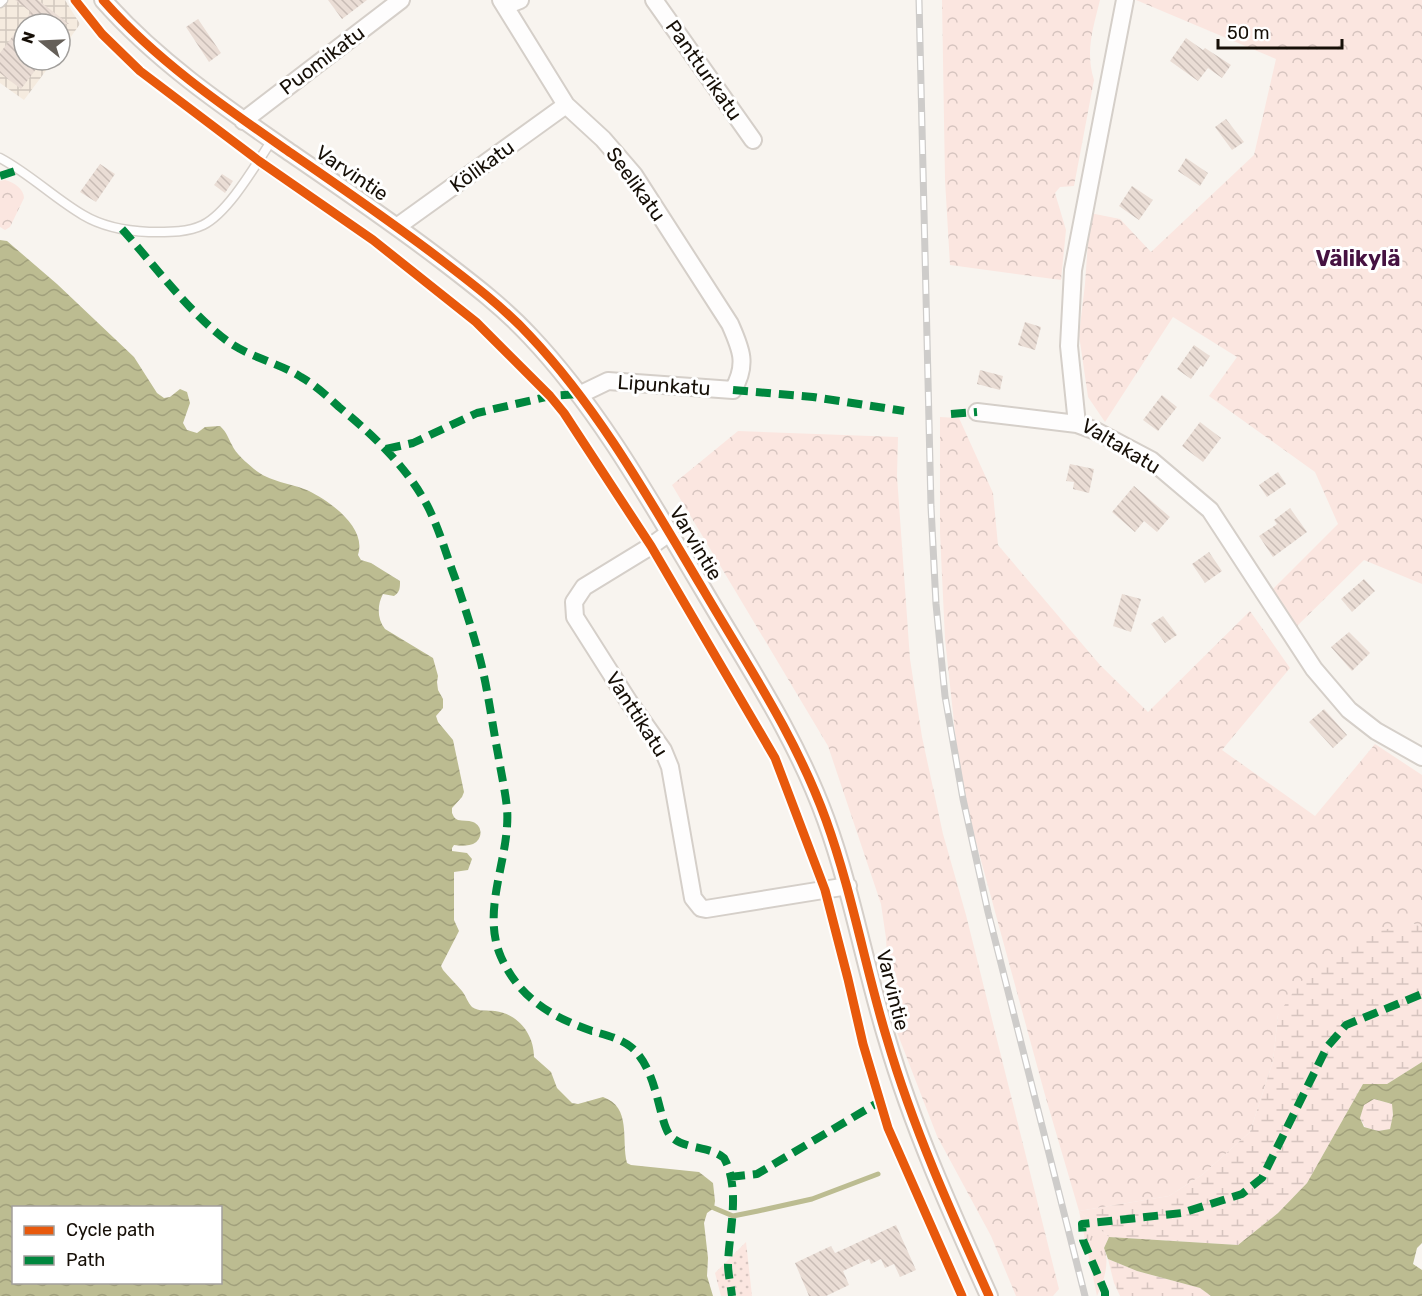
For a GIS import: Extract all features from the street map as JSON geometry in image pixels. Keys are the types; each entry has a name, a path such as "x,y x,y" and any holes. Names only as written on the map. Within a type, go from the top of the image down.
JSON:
{"street":[{"name":"Varvintie","path":"103,0 144,44 243,121 398,226 505,311 581,394 669,532 790,736 817,796 848,886 885,1036 904,1093 950,1211 989,1296"},
{"name":"Puomikatu","path":"243,121 401,0"},
{"name":"Pantturikatu","path":"654,0 753,140"},
{"name":"Valtakatu","path":"1125,0 1073,270 1069,346 1077,424 1096,431 1150,460 1210,510 1321,677 1349,710 1376,731 1422,757"},
{"name":"Seelikatu","path":"509,2 566,105 603,139 634,175 730,324 741,349 741,375"},
{"name":"Kölikatu","path":"398,226 566,105"},
{"name":"Lipunkatu","path":"581,394 608,381 734,390 741,375"},
{"path":"977,412 1077,424"},
{"name":"Vanttikatu","path":"669,532 651,546 584,587 574,602 574,610 575,616 629,702 663,750 670,767 693,898 701,908 706,909 848,886"}],"lane":[{"path":"0,158 21,169 69,206 97,222 138,231 174,232 204,225 226,206 273,140"}],"shaded area":[{"path":"0,0 65,0 80,24 72,35 72,12 12,12 12,72 45,72 24,100 0,83"}],"green space":[{"path":"942,0 1100,0 1090,50 1094,80 1074,186 1060,187 1055,193 1066,230 1061,280 950,265 945,180"},
{"path":"1136,0 1422,0 1422,584 1364,560 1295,628 1272,590 1338,524 1315,472 1209,396 1237,357 1173,317 1105,422 1088,397 1079,335 1090,213 1120,219 1151,252 1254,155 1276,59"},
{"path":"5,180 18,186 24,198 10,227 5,230 0,227 0,181"},
{"path":"940,417 959,418 993,493 998,545 1100,665 1148,712 1250,611 1290,668 1222,750 1315,816 1375,744 1422,775 1422,927 1412,923 1278,1015 1273,1061 1250,1132 1202,1175 1169,1196 1079,1211 961,787 945,639 940,533"},
{"path":"738,431 898,437 897,476 910,659 922,737 943,834 966,915 1059,1289 1053,1296 1016,1296 991,1236 937,1136 890,1014 886,938 881,904 828,746 672,485"},
{"path":"1412,923 1422,927 1422,1062 1387,1084 1363,1084 1307,1183 1278,1213 1238,1245 1109,1237 1079,1211 1169,1196 1202,1175 1250,1132 1273,1061 1278,1015 1299,983 1367,934"},
{"path":"1374,1099 1392,1104 1393,1115 1390,1129 1378,1131 1365,1127 1360,1118 1364,1104"},
{"path":"1079,1211 1109,1237 1104,1248 1105,1272 1097,1296"},
{"path":"746,1242 752,1296 721,1296 715,1273"},
{"path":"1108,1259 1137,1271 1200,1288 1211,1296 1120,1296"}],"water":[{"path":"0,240 7,241 57,284 134,357 157,393 164,398 170,397 180,389 187,392 190,403 183,423 187,430 197,433 205,427 220,426 238,455 260,473 273,480 309,491 337,509 357,535 358,555 361,560 371,563 400,581 399,590 394,596 383,594 381,598 380,621 385,629 433,658 438,676 438,690 443,699 443,708 436,716 438,722 453,740 464,792 452,808 452,813 458,820 471,821 480,829 480,836 476,842 464,846 454,845 452,848 452,851 467,853 472,859 468,870 454,872 454,920 459,931 441,966 472,1007 503,1013 511,1016 523,1026 531,1041 534,1057 551,1072 557,1088 572,1103 578,1104 603,1097 618,1108 624,1125 627,1163 699,1172 713,1183 714,1208 707,1213 704,1223 708,1258 707,1276 713,1296 0,1296"},
{"path":"1422,1062 1422,1243 1417,1248 1413,1264 1422,1270 1422,1296 1211,1296 1200,1288 1137,1271 1108,1259 1104,1248 1109,1237 1238,1245 1278,1213 1307,1183 1363,1084 1387,1084","holes":["1374,1099 1392,1104 1393,1115 1390,1129 1378,1131 1364,1127 1360,1118 1364,1105"]}],"building":[{"path":"15,0 38,0 54,12 31,12"},
{"path":"328,0 367,0 342,19"},
{"path":"198,19 221,53 209,62 186,27"},
{"path":"12,37 12,72 34,72 21,89 0,73 0,53"},
{"path":"1186,38 1231,65 1222,78 1208,68 1198,81 1170,61"},
{"path":"1226,119 1244,142 1232,150 1215,127"},
{"path":"1186,158 1208,173 1200,186 1178,171"},
{"path":"100,164 115,174 96,202 80,192"},
{"path":"222,174 233,181 225,193 214,185"},
{"path":"1132,186 1153,200 1139,220 1119,206"},
{"path":"1025,322 1041,327 1035,350 1018,345"},
{"path":"1194,345 1210,356 1191,379 1177,369"},
{"path":"980,370 1003,376 1000,390 977,384"},
{"path":"1162,395 1177,407 1158,431 1143,420"},
{"path":"1200,422 1221,438 1203,462 1182,446"},
{"path":"1070,464 1094,469 1089,493 1073,489 1074,482 1066,481"},
{"path":"1278,472 1286,484 1267,497 1259,485"},
{"path":"1134,486 1170,517 1157,532 1144,521 1135,532 1112,512"},
{"path":"1290,508 1307,532 1273,557 1259,536 1277,524 1274,520"},
{"path":"1209,552 1222,571 1205,583 1192,564"},
{"path":"1364,579 1375,591 1352,612 1341,599"},
{"path":"1122,594 1141,599 1131,632 1113,626"},
{"path":"1163,616 1177,635 1165,643 1151,624"},
{"path":"1349,632 1370,653 1352,671 1331,647"},
{"path":"1324,709 1347,735 1333,748 1309,722"},
{"path":"896,1225 916,1270 900,1277 894,1264 885,1268 881,1259 871,1264 869,1259 843,1271 849,1285 826,1296 809,1296 795,1263 831,1246 835,1253"}],"waterway":[{"path":"714,1208 733,1216 758,1211 812,1199 878,1174"}],"railway":[{"path":"919,0 931,507 936,604 945,696 963,799 988,912 1085,1296"}],"marked path":[{"path":"0,176 21,169"},
{"path":"122,229 188,305 216,332 238,348 293,372 321,391 388,452 419,491 442,541 477,649 505,794 507,827 494,920 495,939 501,957 518,984 551,1013 617,1039 631,1047 642,1060 650,1076 669,1134 681,1143 711,1151 724,1158 729,1170 733,1196 728,1264 732,1296"},
{"path":"733,390 813,397 904,411"},
{"path":"386,449 413,443 477,413 550,396 581,394"},
{"path":"951,414 977,412"},
{"path":"1105,1296 1083,1240 1082,1224 1182,1213 1242,1194 1262,1178 1327,1047 1346,1025 1422,994"},
{"path":"730,1177 757,1174 879,1102"}],"cycle path":[{"path":"75,0 102,34 140,71 259,161 373,240 476,322 564,413 651,546 775,758 825,890 863,1044 888,1128 962,1296"},
{"path":"103,0 144,42 189,80 405,233 488,297 520,326 555,365 602,426 645,492 754,675 786,731 814,789 843,874 897,1072 947,1201 989,1296"}],"district":[{"name":"Välikylä","path":"1358,258"}]}
